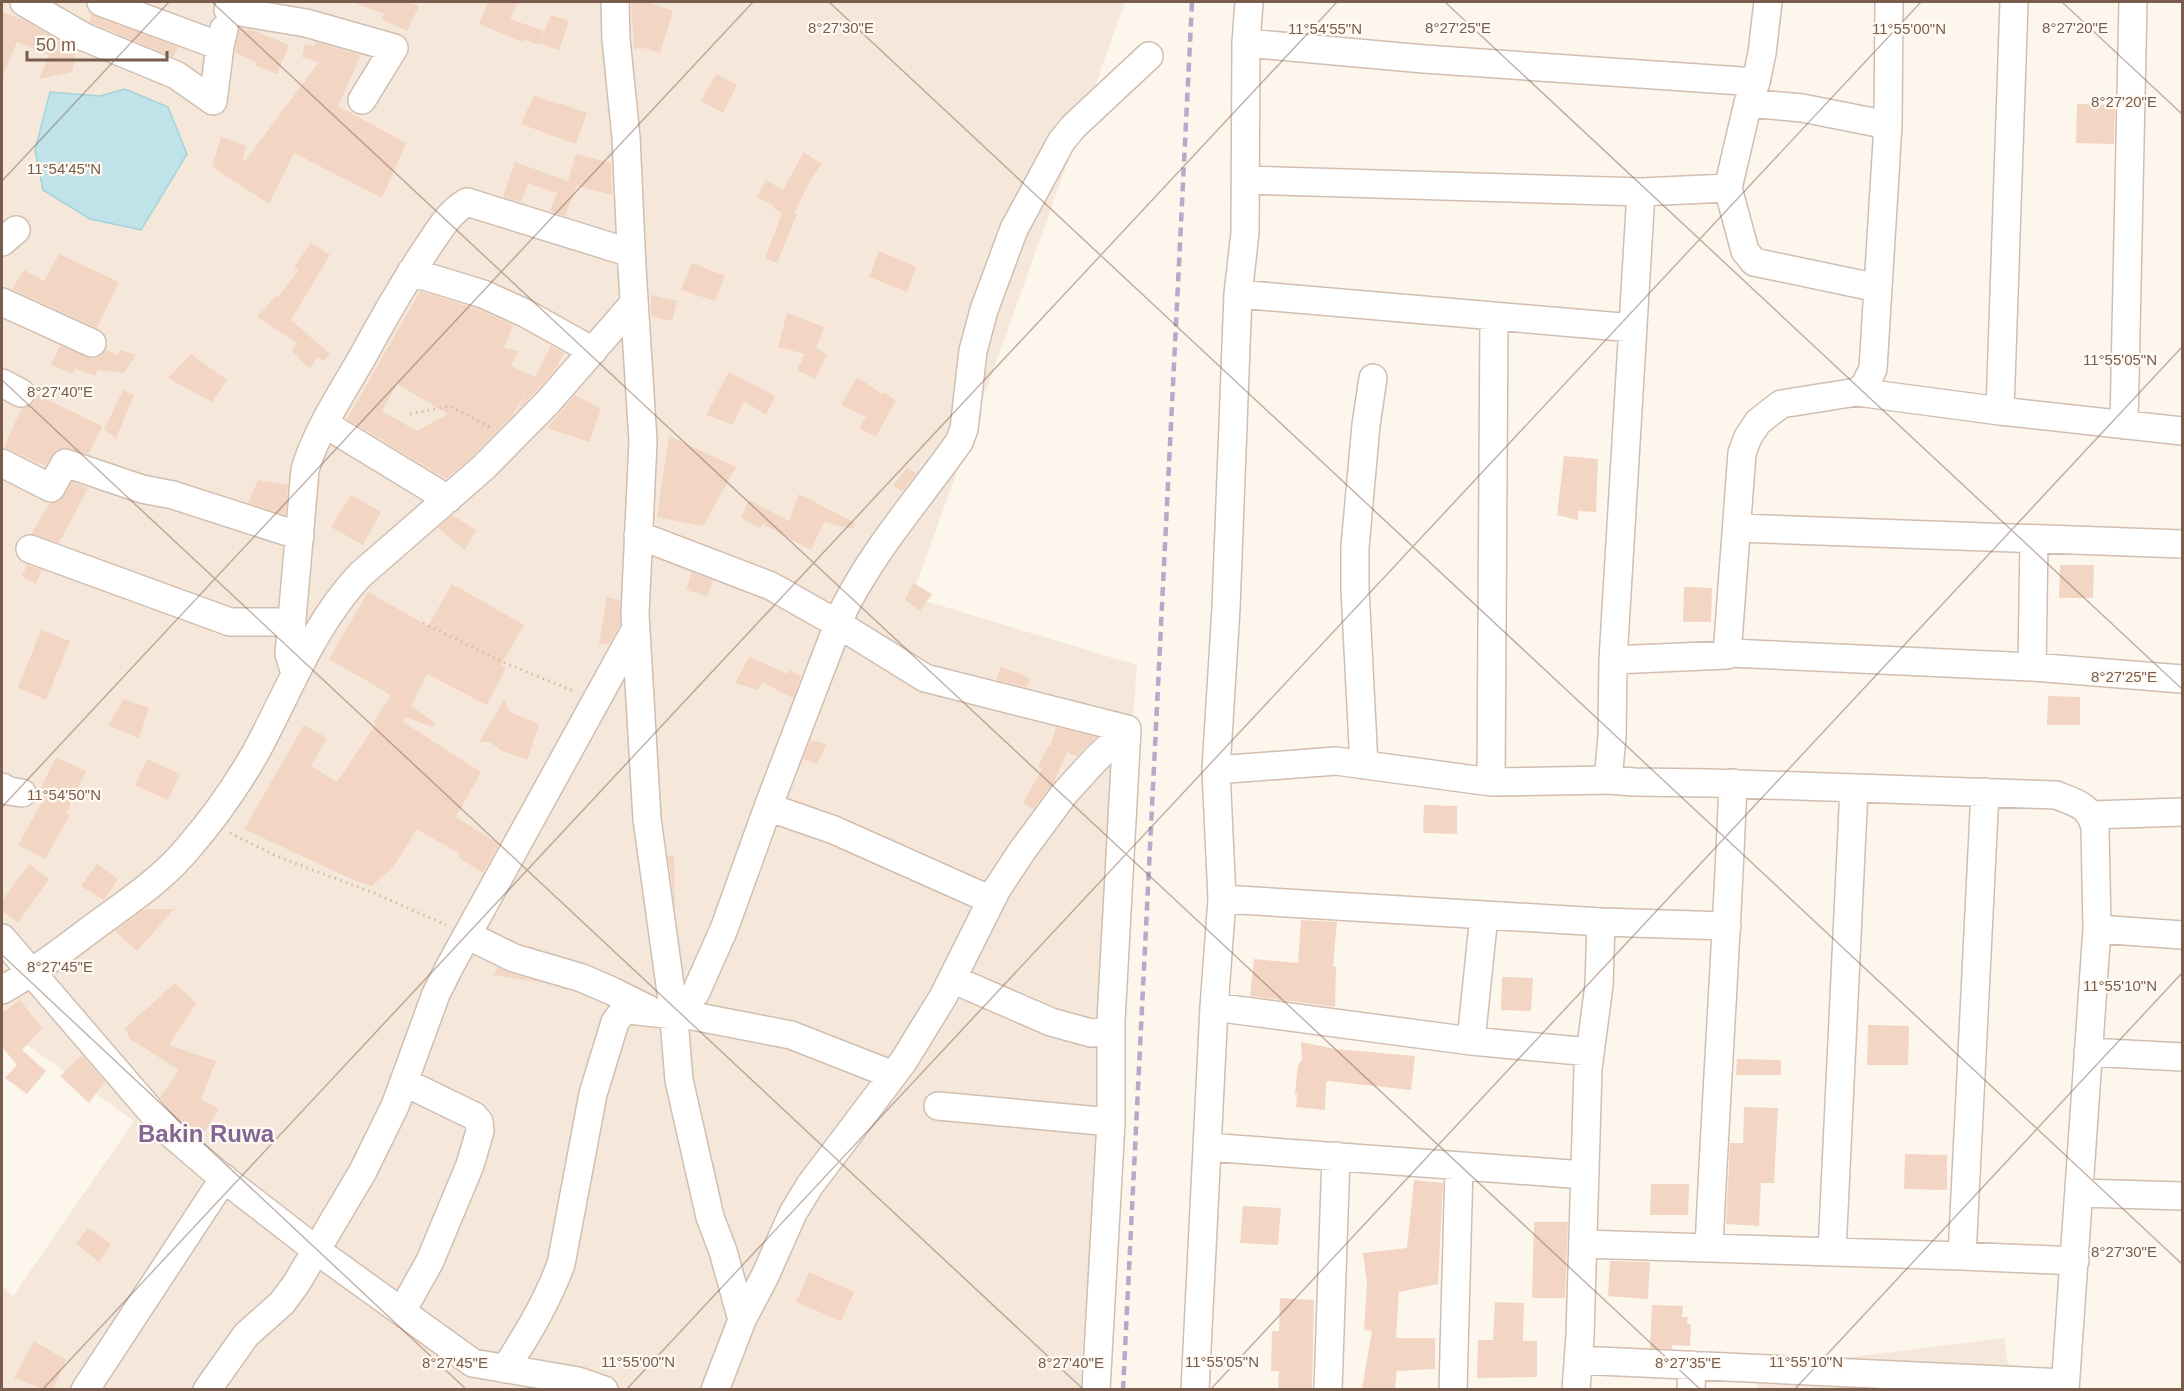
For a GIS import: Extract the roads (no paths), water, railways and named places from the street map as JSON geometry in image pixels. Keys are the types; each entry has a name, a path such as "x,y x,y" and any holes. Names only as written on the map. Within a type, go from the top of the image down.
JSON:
{"street":[{"path":"24,2 84,37 176,75 213,101 220,46 230,6 306,23 394,48 362,100"},
{"path":"101,2 220,46"},
{"path":"615,2 615,39 626,137 643,441 635,630 647,819 668,1013 679,1080 710,1217 723,1251 742,1320"},
{"path":"1195,1389 1214,1006 1222,899 1216,770 1226,608 1238,294 1245,233 1246,43 1250,2"},
{"path":"1768,2 1762,53 1728,188 1746,251 1754,262 1878,288"},
{"path":"1857,392 1865,385 1873,369 1888,125 1889,2"},
{"path":"2000,411 2014,2"},
{"path":"2124,425 2133,2"},
{"path":"1246,43 1752,92 1802,108 1888,125"},
{"path":"467,934 514,958 582,978 668,1013 686,1006 696,992 724,929 838,624 855,588 958,442 964,429 974,351 984,310 1014,229 1062,142 1073,127 1149,56"},
{"path":"1246,180 1641,192 1728,188"},
{"path":"1608,780 1641,192"},
{"path":"295,673 289,654 291,622 305,470 309,458 325,424 411,272 447,220 459,206 467,202 631,253"},
{"path":"411,272 483,294 525,313 593,351"},
{"path":"1238,294 1633,328"},
{"path":"2,302 92,343"},
{"path":"2,990 33,973 152,884 189,848 256,751 295,673 342,594 360,575 448,499 511,440 549,402 634,303"},
{"path":"1491,782 1494,316"},
{"path":"1364,765 1355,547 1366,425 1373,378"},
{"path":"1727,656 1742,453 1748,437 1758,422 1781,404 1857,392 2000,411 2182,431"},
{"path":"325,424 448,499"},
{"path":"2,463 51,488 65,463 142,489 173,495 300,536"},
{"path":"1737,528 2182,544"},
{"path":"638,535 771,586 838,624 924,678 1127,729"},
{"path":"2032,667 2034,538"},
{"path":"30,549 230,622 291,622"},
{"path":"207,1389 246,1335 282,1303 362,1173 395,1106 436,994 635,630"},
{"path":"1613,660 1727,656 1731,653 2032,667 2182,679"},
{"path":"715,1389 742,1320 765,1276 793,1213 810,1185 903,1062 952,979 991,900 1022,851 1064,794 1127,729"},
{"path":"1096,1389 1111,1122 1111,1031 1127,729"},
{"path":"1216,770 1336,761 1491,782 1608,780 1634,783 1732,783 2056,795 2082,806 2092,815 2095,828 2097,929 2065,1386 1691,1377 1578,1360"},
{"path":"1709,1248 1716,1085 1727,926 1732,783"},
{"path":"1832,1252 1854,788"},
{"path":"1962,1256 1985,792"},
{"path":"768,807 834,830 991,900"},
{"path":"2092,815 2182,812"},
{"path":"1222,899 1601,922 1727,926"},
{"path":"1471,1041 1484,915"},
{"path":"1576,1389 1590,1052 1599,985 1601,922"},
{"path":"2097,929 2182,935"},
{"path":"2,938 168,1131 316,1250 473,1363 578,1381 604,1389"},
{"path":"952,979 1051,1022 1091,1033 1111,1031"},
{"path":"1214,1006 1471,1041 1590,1052"},
{"path":"505,1369 530,1332 552,1289 561,1264 593,1094 615,1022 621,1014 629,1010 668,1013 791,1035 893,1075"},
{"path":"2088,1052 2182,1057"},
{"path":"402,1311 430,1261 470,1165 480,1131 479,1122 474,1116 404,1082"},
{"path":"938,1106 1111,1122"},
{"path":"1207,1147 1584,1175"},
{"path":"1328,1389 1336,1156"},
{"path":"1453,1389 1460,1166"},
{"path":"85,1389 224,1178"},
{"path":"2080,1192 2182,1196"},
{"path":"1583,1244 2075,1261"}],"water":[{"path":"125,89 168,107 187,154 141,230 90,219 43,190 35,150 50,92 100,96"}],"railway":[{"path":"1123,1390 1192,2"}],"district":[{"name":"Bakin Ruwa","path":"206,1134"}]}
